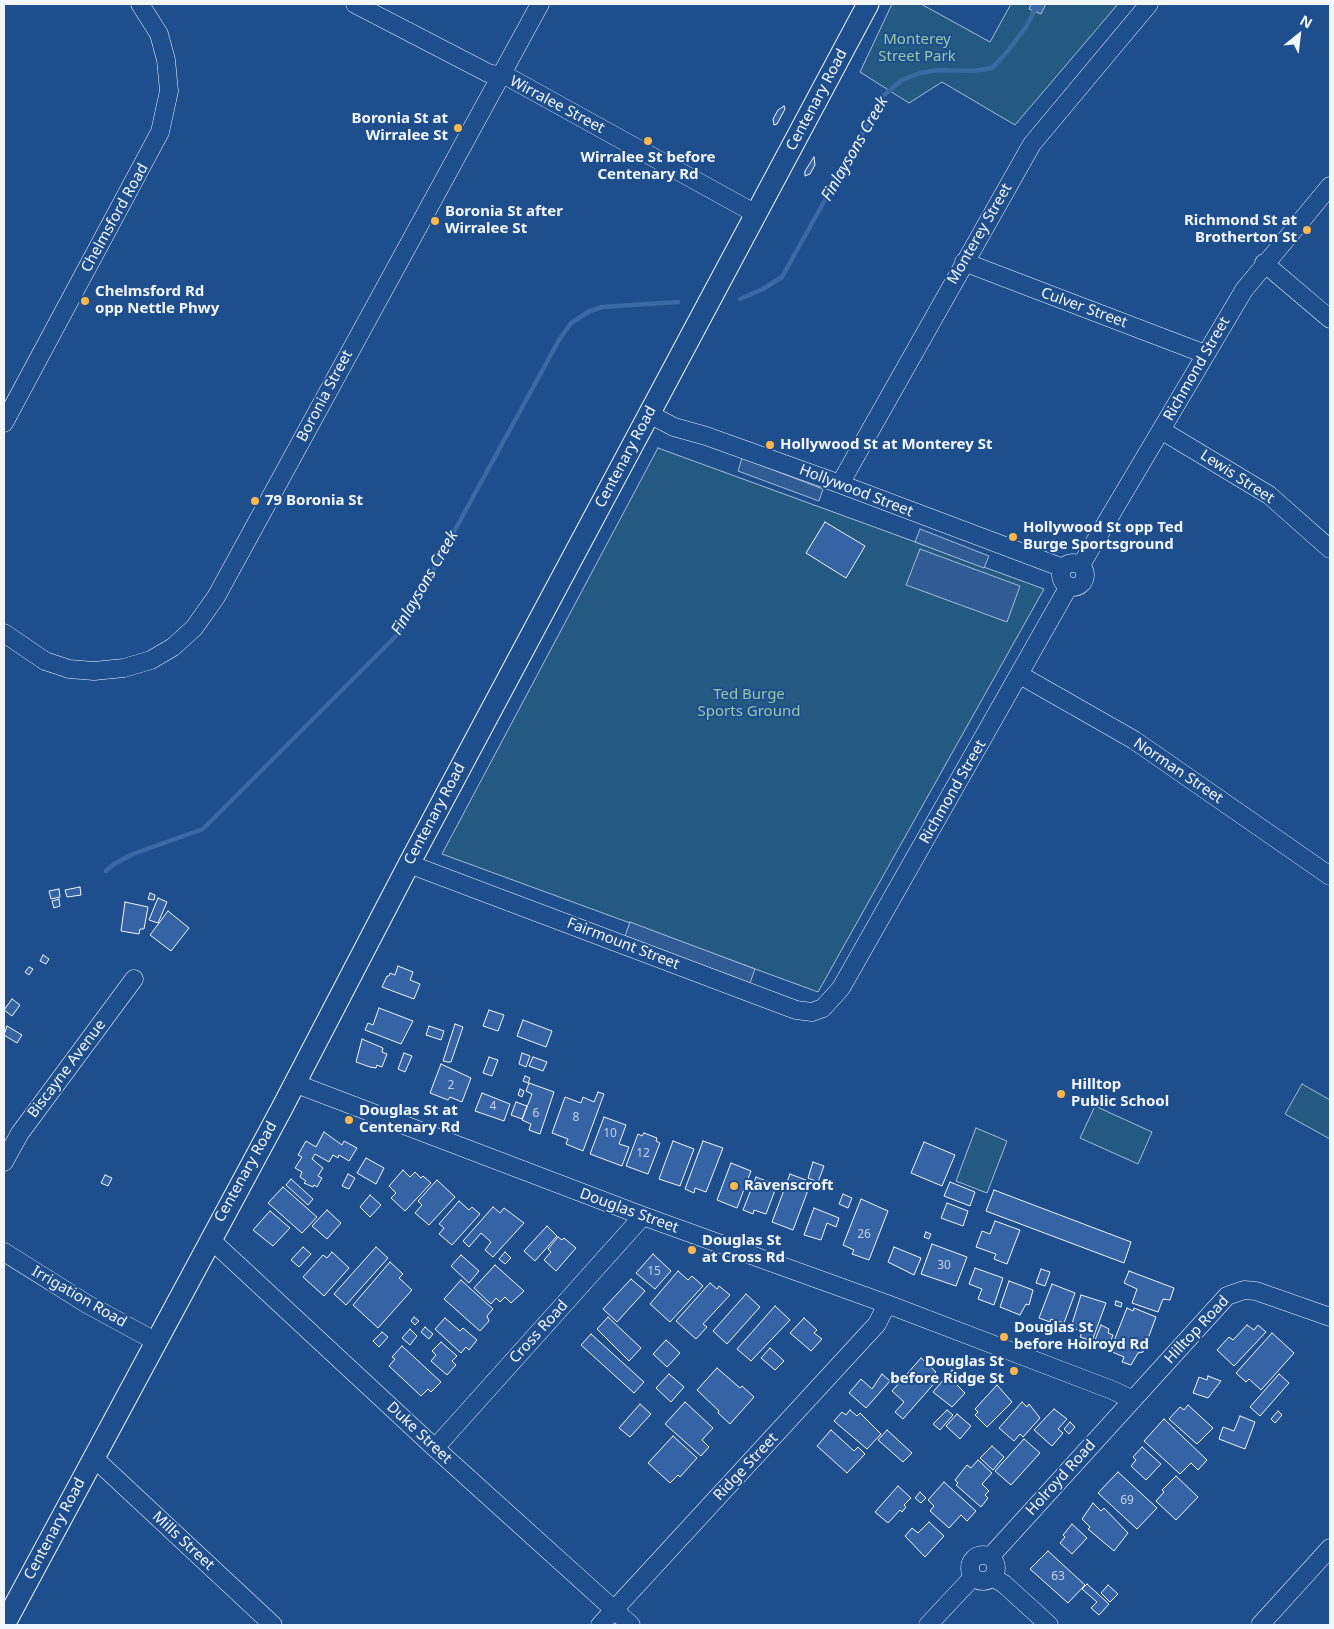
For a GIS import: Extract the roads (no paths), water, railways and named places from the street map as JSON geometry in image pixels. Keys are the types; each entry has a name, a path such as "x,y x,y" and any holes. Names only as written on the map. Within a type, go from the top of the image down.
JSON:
{"main road":[{"name":"Centenary Road","path":"4,1625 868,4"}],"street":[{"name":"Chelmsford Road","path":"4,424 160,132 169,91 166,60 159,34 140,4"},
{"name":"Wirralee Street","path":"355,4 488,73 510,78 756,214"},
{"name":"Boronia Street","path":"4,633 45,661 69,669 94,671 124,668 164,653 185,638 203,618 540,4"},
{"name":"Monterey Street","path":"840,484 1032,144 1149,4"},
{"name":"Richmond Street","path":"1081,565 1204,354 1244,290 1264,263 1330,186"},
{"name":"Culver Street","path":"964,262 1204,354"},
{"path":"1264,263 1330,319"},
{"name":"Hollywood Street","path":"649,414 674,428 706,436 840,484 1063,568"},
{"name":"Lewis Street","path":"1161,430 1269,495 1330,549"},
{"path":"1071,562 1081,565 1086,574 1084,581 1076,587 1069,586 1062,579 1063,568 1071,562"},
{"name":"Richmond Street","path":"835,996 1069,586"},
{"name":"Norman Street","path":"1020,674 1134,740 1330,876"},
{"name":"Fairmount Street","path":"409,864 796,1010 812,1012 823,1008 835,996"},
{"name":"Biscayne Avenue","path":"4,1162 20,1133 134,979"},
{"name":"Douglas Street","path":"294,1083 643,1216 887,1304 1112,1390 1133,1400"},
{"name":"Cross Road","path":"435,1448 643,1216"},
{"name":"Duke Street","path":"210,1239 435,1448 631,1625"},
{"name":"Irrigation Road","path":"4,1252 87,1304 155,1341"},
{"name":"Hilltop Road","path":"1133,1400 1227,1296 1234,1291 1256,1291 1330,1318"},
{"name":"Ridge Street","path":"600,1625 877,1324 887,1304"},
{"name":"Holroyd Road","path":"990,1557 1133,1400"},
{"name":"Mills Street","path":"93,1458 274,1625"},
{"path":"1260,1625 1330,1548"},
{"path":"980,1555 990,1557 996,1566 992,1577 983,1581 973,1577 970,1568 972,1561 980,1555"},
{"path":"928,1625 973,1577"},
{"path":"992,1577 1004,1584 1049,1625"}],"waterway":[{"name":"Finlaysons Creek","path":"740,299 763,289 782,277 883,96 902,80 920,73 938,70 973,71 992,68 1026,27 1038,4"},
{"name":"Finlaysons Creek","path":"106,871 114,864 133,854 203,829 398,634 559,340 571,323 590,311 602,307 678,302"}],"place":[{"name":"Boronia St at Wirralee St","path":"458,128"},
{"name":"Wirralee St before Centenary Rd","path":"648,141"},
{"name":"Boronia St after Wirralee St","path":"435,221"},
{"name":"Richmond St at Brotherton St","path":"1307,230"},
{"name":"Chelmsford Rd opp Nettle Phwy","path":"85,301"},
{"name":"Hollywood St at Monterey St","path":"770,445"},
{"name":"79 Boronia St","path":"255,501"},
{"name":"Hollywood St opp Ted Burge Sportsground","path":"1013,537"},
{"name":"Hilltop Public School","path":"1061,1094"},
{"name":"Douglas St at Centenary Rd","path":"349,1120"},
{"name":"Ravenscroft","path":"734,1186"},
{"name":"Douglas St at Cross Rd","path":"692,1250"},
{"name":"Douglas St before Holroyd Rd","path":"1004,1337"},
{"name":"Douglas St before Ridge St","path":"1014,1371"}],"park label":[{"name":"Monterey Street Park","path":"917,48"},
{"name":"Ted Burge Sports Ground","path":"749,704"}]}
